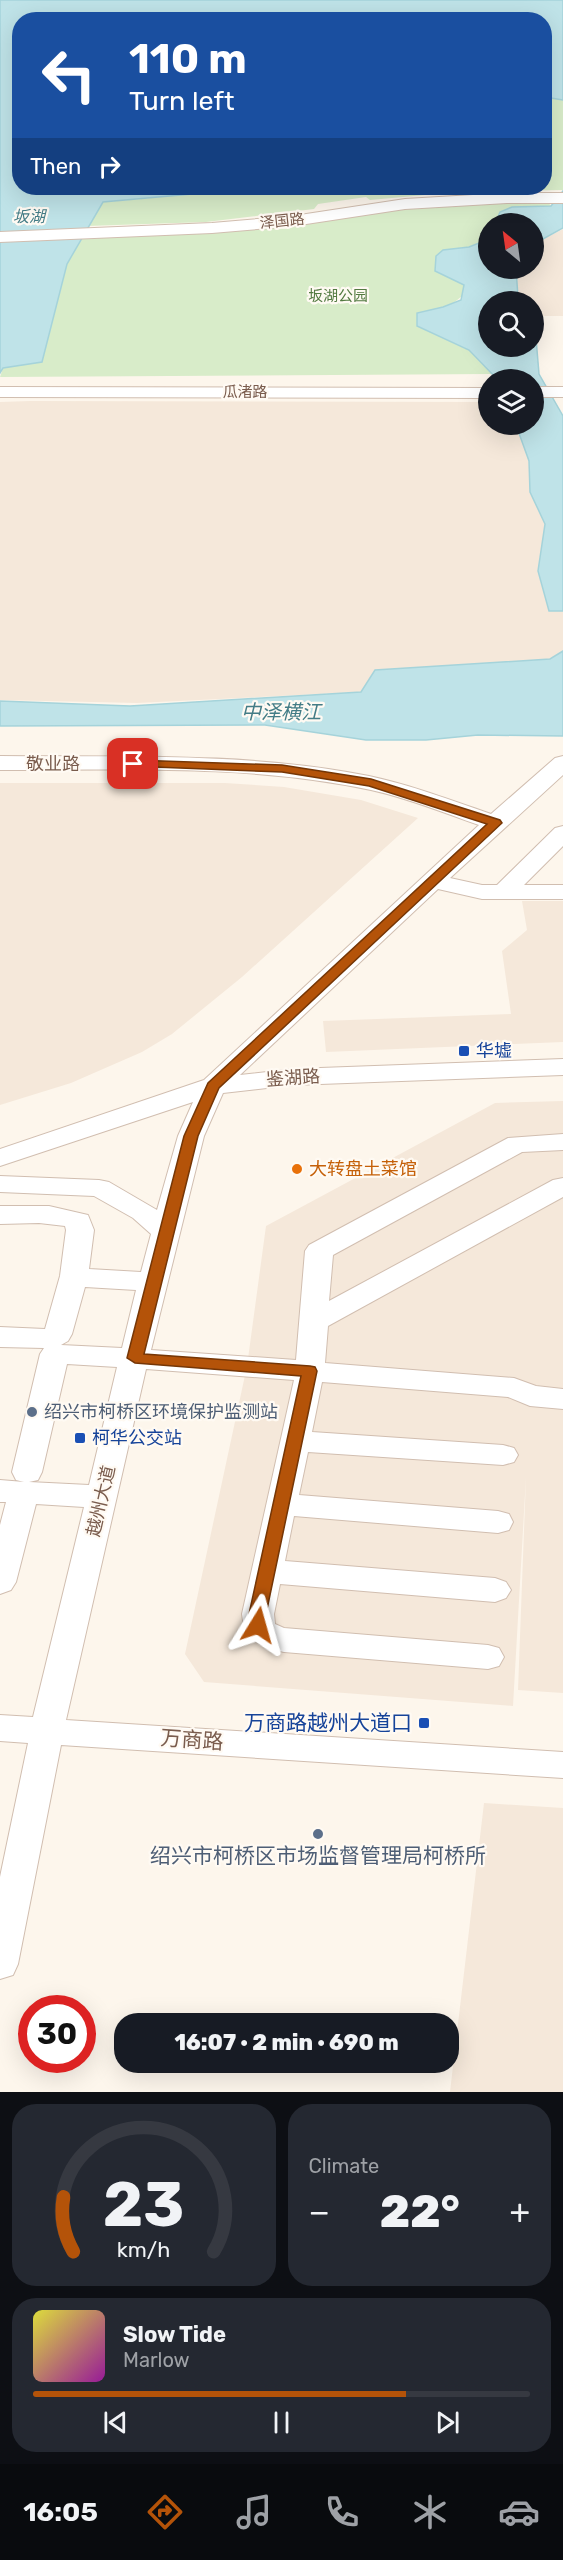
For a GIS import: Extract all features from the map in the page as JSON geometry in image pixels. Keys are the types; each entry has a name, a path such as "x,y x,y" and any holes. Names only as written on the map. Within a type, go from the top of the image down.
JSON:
{"street":[{"name":"泽国路","path":"0,237 212,228 293,221 417,204 555,198"},
{"name":"瓜渚路","path":"0,392 478,393"},
{"path":"544,392 563,392"},
{"name":"越州大道","path":"0,1964 47,1730 152,1282 191,1136 213,1086 495,823 563,763"},
{"name":"敬业路","path":"0,764 177,764 282,769 371,783 495,823"},
{"path":"503,892 563,833"},
{"path":"433,881 482,892 563,892"},
{"name":"鉴湖路","path":"0,1158 213,1086 293,1077 563,1067"},
{"path":"488,1657 284,1640 267,1636 258,1625 258,1614 310,1371 319,1251 517,1144 563,1142"},
{"path":"0,1184 99,1188 143,1212 166,1233"},
{"path":"313,1322 563,1186"},
{"path":"0,1215 65,1216 78,1221 81,1229 73,1277 58,1334 49,1339 0,1337"},
{"path":"73,1277 152,1282"},
{"path":"0,1582 17,1485 55,1354 135,1358 514,1388 530,1396 563,1399"},
{"path":"295,1441 502,1455"},
{"path":"17,1485 102,1497"},
{"path":"281,1504 498,1522"},
{"path":"267,1571 495,1590"},
{"name":"万商路","path":"0,1728 563,1765"}],"shaded area":[{"path":"563,229 563,316 544,316 544,291 518,291 517,279 544,279 544,239"},
{"path":"0,402 478,402 478,435 520,435 529,461 530,492 545,524 538,571 549,611 563,611 563,651 550,659 375,670 361,692 137,703 0,700"},
{"path":"0,783 225,783 284,787 361,800 418,818 242,977 172,1034 142,1052 71,1083 0,1105"},
{"path":"522,901 563,901 563,1042 326,1052 323,1021 511,1014 502,951 527,930"},
{"path":"563,1101 563,1693 518,1690 526,1477 513,1706 204,1682 185,1654 247,1366 266,1226 495,1103"},
{"path":"484,1803 563,1808 563,2092 450,2092 452,2073 459,2073 459,2016"}],"green space":[{"path":"563,87 563,190 552,190 552,89"},
{"path":"181,195 425,195 370,200 366,197 318,204 314,209 206,222 87,226 103,202"},
{"name":"坂湖公园","path":"547,201 551,206 512,207 500,213 478,213 478,243 469,247 443,250 470,286 453,303 417,313 417,326 469,350 487,369 478,369 478,374 0,377 3,368 42,361 67,264 84,235 415,206"}],"water":[{"name":"坂湖","path":"0,0 563,0 563,100 552,98 552,12 12,12 12,195 180,195 103,202 67,264 42,362 3,368 0,373"},
{"path":"563,191 563,228 544,238 544,213 500,213 512,207 551,206"},
{"path":"478,243 478,279 517,279 518,291 478,291 478,357 538,357 539,369 487,369 469,350 417,326 417,313 461,300 464,285 435,271 436,256 443,250 469,247"},
{"path":"544,383 563,416 563,611 549,611 538,571 545,524 530,492 529,461 520,435 544,435"},
{"name":"中泽横江","path":"563,651 563,736 478,735 426,740 366,740 265,725 0,726 0,701 130,706 361,692 375,670 550,659"}],"place":[{"name":"华墟","path":"464,1051"},
{"name":"大转盘土菜馆","path":"297,1169"},
{"name":"绍兴市柯桥区环境保护监测站","path":"32,1412"},
{"name":"柯华公交站","path":"80,1438"},
{"name":"万商路越州大道口","path":"424,1723"},
{"name":"绍兴市柯桥区市场监督管理局柯桥所","path":"318,1834"}],"route":[{"path":"133,764 282,769 371,783 495,823 213,1086 191,1136 152,1282 135,1358 310,1371 258,1614 258,1625"}]}
